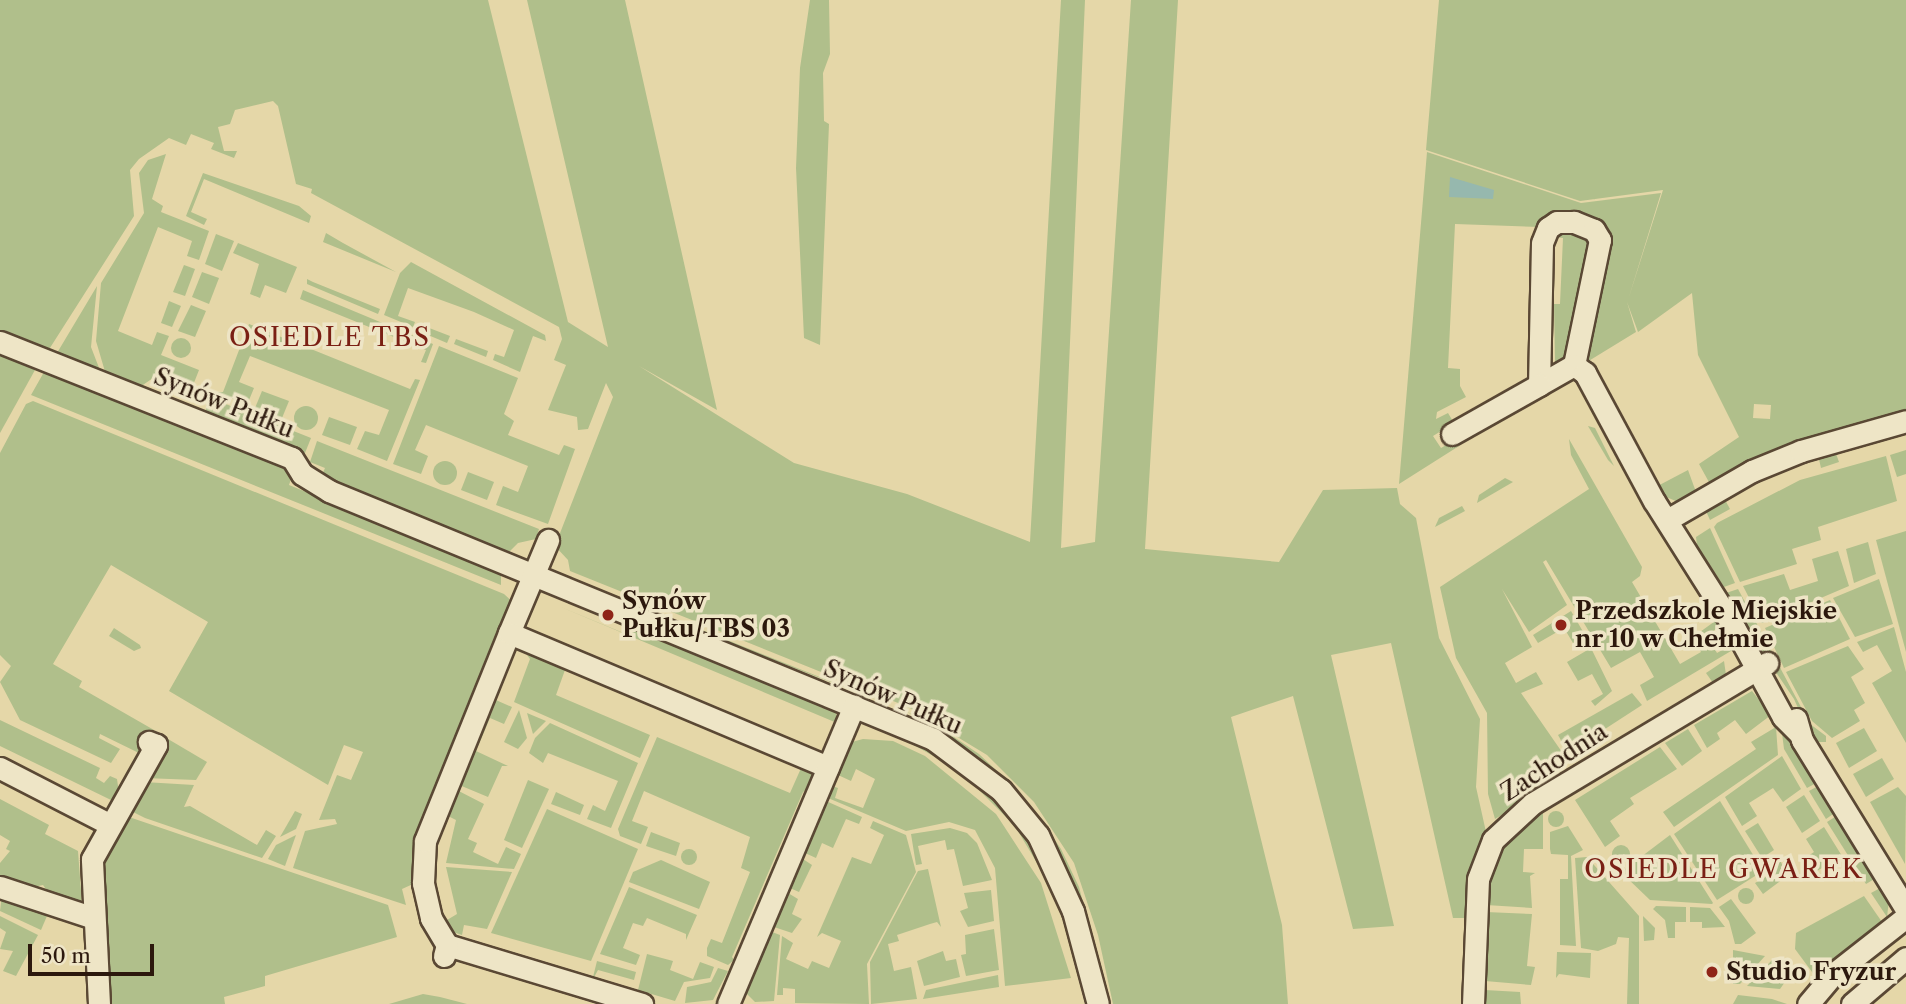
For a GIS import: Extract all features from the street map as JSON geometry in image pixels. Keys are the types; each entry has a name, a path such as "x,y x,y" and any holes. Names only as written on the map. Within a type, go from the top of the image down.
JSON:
{"street":[{"path":"1452,435 1574,365 1601,253 1600,240 1584,226 1557,222 1548,228 1542,243 1539,385"},
{"name":"Synów Pułku","path":"0,342 292,458 311,482 854,705 952,750 1023,814 1055,865 1073,911 1097,1004"},
{"path":"1574,365 1585,373 1654,501 1735,629 1795,712 1799,733 1906,909"},
{"path":"1667,520 1752,471 1801,451 1906,421"},
{"path":"548,540 425,841 424,890 431,918 449,950 642,1004"},
{"path":"509,634 828,767"},
{"name":"Zachodnia","path":"1473,1004 1481,861 1505,826 1553,790 1761,666"},
{"path":"728,1004 854,705"},
{"path":"99,1004 92,859 109,824 156,746 149,742"},
{"path":"0,768 109,824"},
{"path":"0,887 94,918"},
{"path":"1808,1004 1832,975 1906,917"},
{"path":"1852,1004 1906,958"}],"green space":[{"path":"0,0 488,0 568,322 608,347 527,0 625,0 717,410 639,366 794,463 907,494 1030,542 1061,0 1085,0 1061,548 1095,542 1131,0 1178,0 1145,549 1279,562 1323,490 1397,488 1400,504 1416,518 1439,638 1480,719 1476,787 1486,832 1471,866 1467,918 1453,918 1391,643 1331,655 1394,926 1353,929 1293,696 1231,717 1282,925 1288,1004 1113,1004 1098,935 1074,863 1034,802 987,755 908,707 570,571 568,560 555,546 613,397 606,383 588,429 578,430 577,417 548,410 566,365 554,360 562,339 559,327 311,193 312,189 296,184 278,106 273,101 235,110 230,124 218,127 224,151 237,151 234,158 211,149 214,143 191,134 186,145 169,138 139,159 130,170 134,216 48,351 0,330"},
{"path":"810,0 829,0 830,54 823,73 824,121 829,124 820,345 804,338 796,168 800,68"},
{"path":"1439,0 1906,0 1906,411 1803,440 1710,484 1699,464 1739,437 1698,355 1692,293 1638,332 1627,302 1636,332 1587,362 1584,351 1611,244 1608,237 1557,212 1539,227 1455,224 1448,368 1460,369 1460,386 1466,397 1437,412 1436,419 1448,413 1454,423 1433,436 1441,448 1455,440 1459,446 1399,484 1427,152 1581,203 1661,193 1628,300 1663,190 1580,201 1426,150","holes":["1754,404 1771,405 1770,419 1753,418"]},
{"path":"166,154 152,199 163,206 161,212 209,231 199,260 187,256 192,241 158,227 118,331 152,345 157,332 169,336 161,355 199,370 190,393 153,378 140,387 106,375 96,341 101,283 144,213 139,173 148,160"},
{"path":"203,173 299,206 311,216 309,223 204,179 191,212 207,219 204,225 186,216"},
{"path":"1554,230 1584,234 1591,243 1568,348 1564,358 1555,362 1554,304 1560,304 1563,238 1551,237"},
{"path":"326,233 343,243 396,272 323,242"},
{"path":"216,234 234,241 222,271 205,264"},
{"path":"238,243 297,267 286,293 265,285 260,298 250,294 259,264 233,253"},
{"path":"411,262 545,335 546,341 533,336 520,372 493,360 495,354 504,357 514,330 474,312 408,288 398,316 415,322 413,327 384,315 400,273"},
{"path":"184,265 195,269 185,296 173,292"},
{"path":"202,272 219,278 209,304 192,297"},
{"path":"307,279 380,309 378,314 307,284"},
{"path":"97,286 91,347 101,373 57,353"},
{"path":"303,290 433,344 426,363 421,362 426,350 300,299"},
{"path":"169,301 181,306 172,327 161,323"},
{"path":"191,305 206,311 195,337 178,331"},
{"path":"249,324 410,389 415,379 420,380 387,461 357,449 365,431 379,435 389,410 250,356 239,382 254,388 247,405 216,392 223,392"},
{"path":"424,326 450,336 447,343 421,332"},
{"path":"181,338 188,341 191,348 188,355 181,358 174,355 171,348 174,341"},
{"path":"456,339 488,351 486,357 454,344"},
{"path":"439,346 518,378 504,414 514,421 508,435 559,455 564,445 575,449 548,524 496,505 503,486 518,492 528,466 426,425 415,450 428,456 421,474 393,464"},
{"path":"0,353 35,370 0,433"},
{"path":"51,370 295,467 289,485 501,571 501,585 31,395 44,372"},
{"path":"262,391 289,401 282,418 255,408"},
{"path":"208,397 311,438 303,458 205,415"},
{"path":"33,401 504,594 515,604 413,884 402,889 406,905 293,868 305,831 337,824 335,819 319,820 337,775 351,780 363,752 344,745 328,785 169,691 208,622 111,565 53,664 82,681 79,687 154,730 141,754 100,734 99,738 120,749 111,763 20,720 0,682 11,666 0,655 0,453 26,404"},
{"path":"306,406 315,409 318,418 315,427 306,430 297,427 294,418 297,409"},
{"path":"329,417 357,427 350,445 322,435"},
{"path":"1588,426 1595,428 1614,466 1608,460"},
{"path":"1569,439 1642,567 1640,576 1632,582 1680,664 1701,652 1693,637 1718,619 1721,625 1707,636 1717,653 1733,644 1736,648 1647,701 1640,685 1654,677 1640,652 1611,668 1546,560 1543,562 1567,605 1529,632 1502,589 1532,647 1505,663 1516,683 1536,672 1543,684 1521,693 1564,755 1526,780 1536,794 1495,819 1488,794 1487,713 1456,658 1440,587 1589,489 1571,455"},
{"path":"317,441 539,529 536,539 518,543 508,553 321,477 325,468 310,462"},
{"path":"1906,450 1906,474 1897,477 1890,455"},
{"path":"1835,451 1839,462 1821,468 1818,455"},
{"path":"1886,456 1897,501 1818,527 1821,540 1792,549 1797,564 1740,582 1714,527 1717,523 1800,480"},
{"path":"445,461 454,464 457,473 454,482 445,485 436,482 433,473 436,464"},
{"path":"1688,470 1696,492 1678,502 1650,490"},
{"path":"468,472 494,482 487,500 461,490"},
{"path":"1505,478 1513,482 1477,503 1479,495"},
{"path":"1724,498 1730,509 1710,520 1705,509"},
{"path":"1462,506 1465,511 1435,527 1439,518"},
{"path":"1710,528 1735,583 1724,587 1697,545 1696,537"},
{"path":"1906,531 1906,652 1876,540"},
{"path":"1868,542 1876,574 1854,583 1846,549"},
{"path":"1838,551 1849,586 1762,623 1743,586 1784,574 1790,590 1818,581 1812,559"},
{"path":"1879,579 1893,624 1855,637 1833,598"},
{"path":"1738,589 1758,626 1746,631 1723,594"},
{"path":"1830,600 1850,639 1784,668 1765,628"},
{"path":"556,605 626,634 631,624 836,710 837,723"},
{"path":"1571,611 1585,635 1573,643 1564,628 1538,643 1533,635"},
{"path":"687,624 895,707 686,626"},
{"path":"1894,627 1906,672 1906,743 1872,683 1892,671 1877,645 1863,652 1857,642"},
{"path":"114,628 141,648 134,651 109,636"},
{"path":"1760,630 1810,724 1826,736 1826,742 1813,742 1794,699 1750,634"},
{"path":"1848,646 1864,669 1851,677 1865,703 1854,710 1860,721 1832,738 1812,721 1786,672"},
{"path":"1591,648 1612,691 1595,706 1591,701 1603,694 1592,674 1578,681 1567,662"},
{"path":"527,655 555,660 565,670 556,695 650,735 640,758 514,702 530,659"},
{"path":"1724,661 1726,675 1713,683 1706,673"},
{"path":"1752,691 1771,715 1746,734 1735,720 1717,733 1720,739 1707,748 1694,725"},
{"path":"1632,693 1642,705 1568,753 1558,735"},
{"path":"489,697 512,707 504,724 490,718 476,751 508,766 502,766 488,797 452,782"},
{"path":"519,710 527,738 518,749 504,742"},
{"path":"906,711 951,735 979,754 1016,789 1040,818 1061,849 1079,887 1101,971 1076,888 1049,833 989,766"},
{"path":"527,713 546,721 533,734"},
{"path":"0,720 100,768 96,778 104,783 110,776 117,779 119,793 111,800 0,746"},
{"path":"550,723 638,763 611,828 587,819 593,805 605,811 618,781 548,753 543,763 529,753 535,738"},
{"path":"1781,725 1818,782 1807,788 1784,749"},
{"path":"1776,727 1778,755 1674,827 1663,812 1756,749 1751,742"},
{"path":"1864,728 1877,751 1849,768 1836,743"},
{"path":"1688,729 1702,751 1682,766 1665,743"},
{"path":"896,735 932,750 958,770"},
{"path":"657,737 790,793 802,766 815,771 812,786 803,792 732,957 734,960 728,965 707,956 707,948 711,939 722,943 750,872 741,868 750,837 644,791 632,821 648,827 641,844 620,836 618,829"},
{"path":"168,739 207,762 196,780 144,778"},
{"path":"863,739 893,741 925,756 996,814 1041,883 1071,978 1005,986 995,868 975,830 949,822 906,831 828,798 832,786 838,788 835,798 863,808 875,779 856,769 851,781 838,775 852,742"},
{"path":"1660,747 1677,769 1630,798 1634,804 1610,821 1620,836 1605,847 1575,800"},
{"path":"1782,756 1801,789 1783,802 1773,788 1749,803 1757,816 1742,826 1725,797"},
{"path":"1882,758 1894,779 1866,797 1853,774"},
{"path":"962,773 992,796 1029,841 1061,905 1081,977 1053,890 1015,826"},
{"path":"528,780 549,789 522,848 504,840"},
{"path":"144,782 194,785 184,807 190,806 257,845 266,830 276,836 262,858 145,818 129,810"},
{"path":"1820,785 1836,812 1826,819 1809,791"},
{"path":"451,787 484,804 468,839 477,843 473,852 498,864 506,847 521,854 514,869 446,863 456,820 442,813"},
{"path":"1898,787 1906,796 1905,864 1870,802"},
{"path":"556,792 584,805 580,815 551,804"},
{"path":"1804,795 1820,821 1802,833 1786,807"},
{"path":"0,799 49,825 45,834 78,851 82,904 53,899 43,885 24,889 0,882 0,863 10,851 6,849 10,841 0,835"},
{"path":"826,801 862,817 859,824 846,819 833,848 822,843 816,858 805,853"},
{"path":"1720,801 1763,871 1717,900 1674,834"},
{"path":"547,809 638,849 591,961 491,933"},
{"path":"1543,810 1543,849 1524,849 1523,872 1535,873 1530,876 1532,908 1486,905 1495,857 1509,835"},
{"path":"295,811 302,814 296,829 280,837"},
{"path":"1553,811 1559,811 1564,819 1562,825 1553,827 1548,822 1548,816"},
{"path":"1838,815 1876,878 1866,884 1827,822"},
{"path":"126,816 388,905 397,937 265,976 265,986 224,997 225,1004 112,1004 104,867"},
{"path":"873,821 906,835 916,872 867,964 869,1004 795,1003 795,989 783,988 783,995 777,995 782,936 793,943 786,959 808,969 812,961 829,968 841,941 822,933 817,937 852,857 871,864 884,835 870,828"},
{"path":"1758,823 1774,850 1762,858 1745,831"},
{"path":"1568,826 1583,850 1571,856 1576,946 1560,945 1560,879 1568,879 1568,855 1551,854 1550,849 1550,832"},
{"path":"1824,827 1842,856 1817,871 1805,858 1814,852 1806,839"},
{"path":"950,828 967,833 977,843 992,880 963,886 954,849 947,850 945,840 918,846 922,864 916,865 911,834"},
{"path":"651,832 680,843 676,856 646,846"},
{"path":"296,835 285,866 268,859 276,845"},
{"path":"1670,835 1712,904 1650,900 1625,876 1625,869"},
{"path":"1617,845 1625,845 1630,854 1628,861 1617,863 1612,858 1612,850"},
{"path":"689,849 695,851 695,863 689,865 683,863 681,857 683,851"},
{"path":"1778,855 1787,876 1763,894 1755,883 1771,874 1765,863"},
{"path":"1587,857 1639,916 1639,1004 1627,1004 1629,938 1618,937 1616,944 1598,951 1581,948 1575,858"},
{"path":"803,859 812,865 799,892 790,888"},
{"path":"661,860 710,882 699,909 629,882 633,872"},
{"path":"446,867 512,872 487,929 464,925 462,935 453,932 447,920 457,914"},
{"path":"928,869 941,927 937,922 930,924 897,935 899,941 888,944 894,971 911,967 917,999 871,1004 870,962 918,871"},
{"path":"629,887 697,915 686,940 686,934 647,918 643,926 633,923 623,948 640,955 636,965 600,954"},
{"path":"1882,887 1889,900 1887,917 1871,893"},
{"path":"1743,888 1749,888 1754,896 1752,902 1743,904 1738,899 1738,893"},
{"path":"991,890 994,921 968,927 960,911 968,908 964,893"},
{"path":"788,893 798,899 792,914 802,919 792,933 774,927"},
{"path":"2,894 45,908 47,916 41,930 0,911"},
{"path":"1864,896 1882,922 1818,980 1795,949 1796,933"},
{"path":"1731,899 1756,933 1741,944 1735,944 1729,921 1719,907"},
{"path":"1656,906 1686,907 1686,922 1675,922 1675,938 1668,938 1665,920 1653,909"},
{"path":"1690,907 1710,908 1725,927 1702,928 1702,922 1690,922"},
{"path":"1486,912 1532,914 1527,966 1535,967 1531,985 1485,981"},
{"path":"0,916 38,935 16,976 3,971 13,951 0,949 6,932 0,928"},
{"path":"1643,916 1655,928 1654,940 1644,941"},
{"path":"994,929 999,970 966,976 961,955 966,954 965,935"},
{"path":"772,932 780,935 774,1001 755,1002 746,993"},
{"path":"1733,950 1765,956 1740,984 1733,984"},
{"path":"943,951 946,961 956,959 960,977 924,986 917,961"},
{"path":"1557,952 1591,953 1590,978 1559,974 1556,978"},
{"path":"647,954 673,961 670,970 693,979 700,962 714,967 710,978 684,982 675,1001 638,990"},
{"path":"1774,958 1792,972 1780,989 1747,986"},
{"path":"597,961 636,972 634,980 598,970 592,981"},
{"path":"718,968 728,971 713,1000 685,1003 687,987 711,982"},
{"path":"998,975 999,987 923,999 926,990"},
{"path":"1485,990 1520,992 1521,1004 1485,1004"},
{"path":"423,994 440,997 467,1004 389,1004"},
{"path":"1738,995 1772,999 1787,1004 1733,1004"}],"water":[{"path":"1450,177 1494,190 1493,199 1449,197"}],"place":[{"name":"Synów Pułku/TBS 03","path":"608,615"},
{"name":"Przedszkole Miejskie nr 10 w Chełmie","path":"1561,625"},
{"name":"Studio Fryzur","path":"1712,972"}],"district":[{"name":"OSIEDLE TBS","path":"330,338"},
{"name":"OSIEDLE GWAREK","path":"1724,870"}]}
